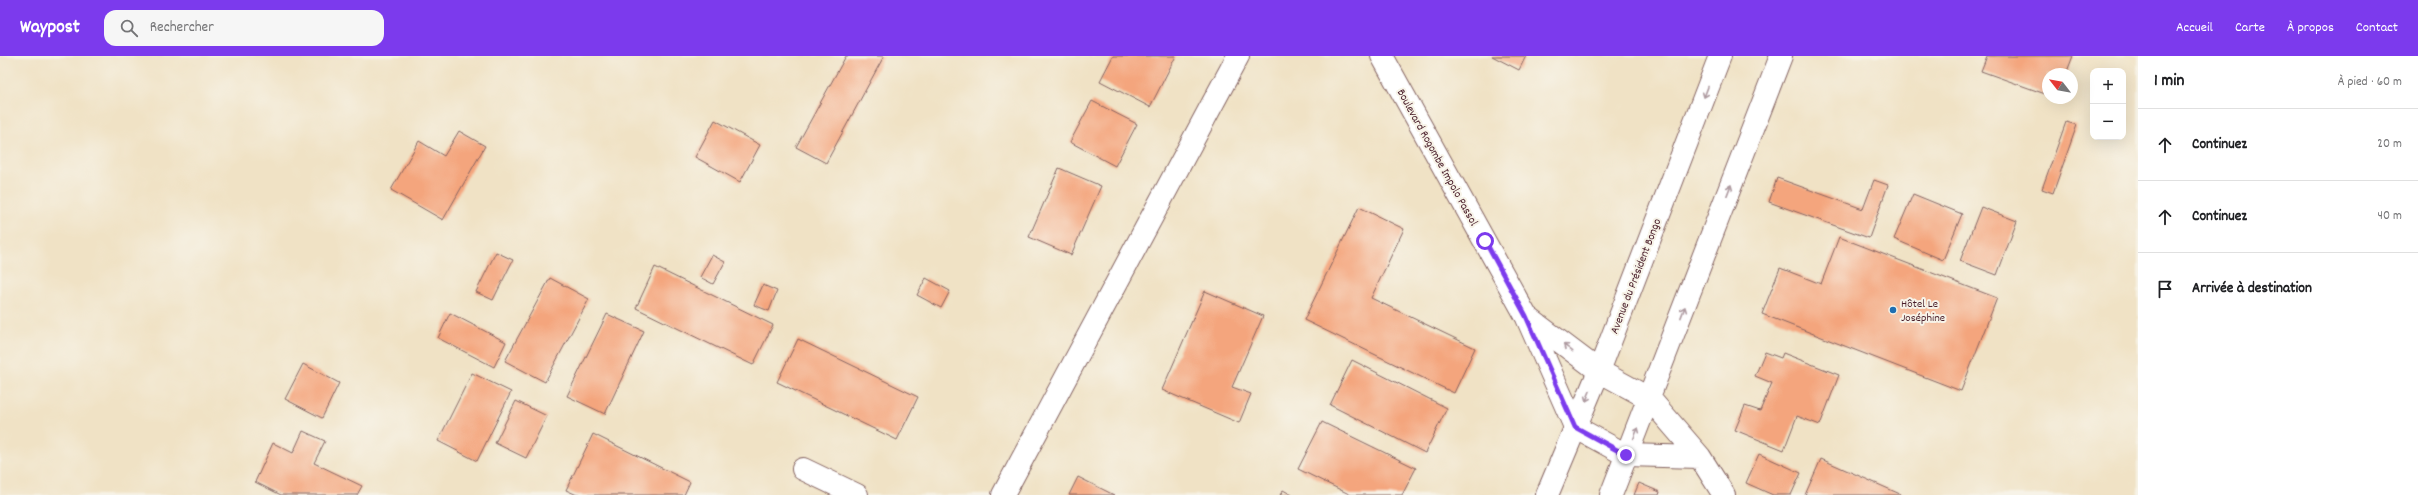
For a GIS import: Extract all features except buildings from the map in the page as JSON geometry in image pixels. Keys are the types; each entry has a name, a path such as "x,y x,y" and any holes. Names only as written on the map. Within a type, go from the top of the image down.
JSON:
{"street":[{"path":"1003,495 1238,56"},
{"name":"Boulevard Rogombe Impolo Passol","path":"1382,56 1526,316 1598,371 1650,399"},
{"name":"Avenue du Président Bongo","path":"1547,495 1598,371 1720,56"},
{"path":"1611,495 1650,399 1781,56"},
{"path":"1526,316 1575,427 1626,455 1700,457"},
{"path":"1650,399 1700,457 1724,495"},
{"path":"802,469 857,495"}],"place":[{"name":"Hôtel Le Joséphine","path":"1893,310"}],"route":[{"path":"1485,241 1526,316 1575,427 1626,455"}]}
